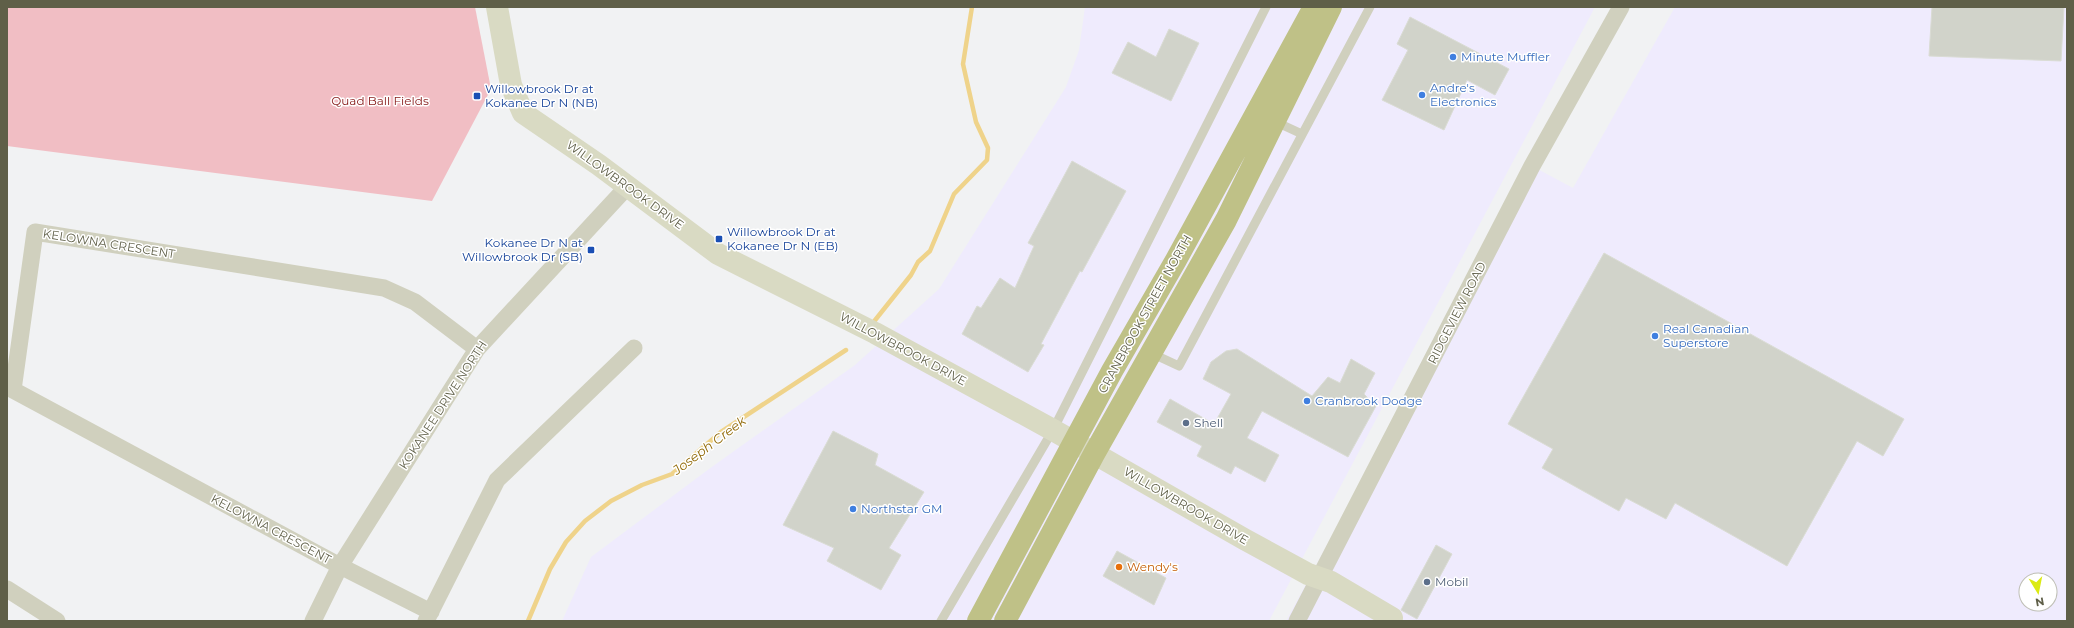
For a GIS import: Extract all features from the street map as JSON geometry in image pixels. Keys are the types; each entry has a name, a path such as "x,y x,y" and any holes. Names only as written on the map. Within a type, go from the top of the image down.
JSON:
{"highway":[{"name":"CRANBROOK STREET NORTH","path":"978,621 1074,442 1314,7"},
{"name":"CRANBROOK STREET NORTH","path":"1005,621 1094,454 1226,220 1332,7"}],"street":[{"name":"WILLOWBROOK DRIVE","path":"497,7 511,85 523,113 599,165 718,254 875,333 1053,430 1244,539 1308,574 1331,582 1392,618"},
{"name":"RIDGEVIEW ROAD","path":"1297,621 1532,166 1621,7"},
{"name":"KOKANEE DRIVE NORTH","path":"313,621 340,566 477,349 627,187"},
{"name":"KELOWNA CRESCENT","path":"340,566 13,390 35,232 384,288 415,302 477,349"},
{"path":"340,566 428,616 497,480 634,348"},
{"path":"7,589 57,621"}],"lane":[{"path":"941,621 1053,430 1266,7"},
{"path":"1151,353 1179,366 1370,7"},
{"path":"1276,122 1302,134"}],"shaded area":[{"path":"1085,7 1595,7 1269,621 562,621 591,557 709,469 855,365 939,289 1066,87 1079,50"},
{"path":"1675,7 2067,7 2067,621 1286,621 1532,166 1573,188"}],"green space":[{"name":"Quad Ball Fields","path":"7,7 475,7 491,89 432,201 7,146"}],"building":[{"path":"1932,7 2064,7 2061,61 1929,56"},
{"path":"1410,17 1509,69 1495,95 1467,80 1444,130 1382,100 1408,50 1397,44"},
{"path":"1169,29 1199,43 1171,101 1112,73 1128,42 1156,57"},
{"path":"1072,161 1126,191 1082,272 1080,271 1041,344 1044,345 1028,372 962,334 977,306 981,308 1000,278 1015,288 1034,246 1028,243"},
{"name":"Real Canadian Superstore","path":"1604,253 1904,419 1883,456 1857,441 1787,566 1675,503 1666,519 1626,498 1619,511 1542,468 1553,449 1508,424"},
{"name":"Cranbrook Dodge","path":"1237,349 1312,396 1328,377 1340,383 1351,359 1375,373 1364,394 1376,406 1348,457 1262,411 1247,438 1279,455 1265,482 1235,466 1231,474 1197,456 1202,446 1157,422 1170,399 1214,424 1231,394 1203,379 1211,362 1226,351"},
{"name":"Northstar GM","path":"833,431 878,454 875,465 924,492 889,548 901,555 881,590 827,561 834,548 783,525"},
{"name":"Mobil","path":"1436,545 1452,554 1417,619 1401,610"},
{"path":"1117,551 1166,578 1154,605 1103,576"}],"waterway":[{"name":"Joseph Creek","path":"872,324 911,275 918,262 930,251 954,194 987,160 988,148 976,122 963,64 972,7"},
{"name":"Joseph Creek","path":"528,621 550,569 566,542 585,521 611,501 642,485 672,474 721,432 846,350"}],"place":[{"name":"Minute Muffler","path":"1453,57"},
{"name":"Andre's Electronics","path":"1422,95"},
{"name":"Willowbrook Dr at Kokanee Dr N (NB)","path":"477,96"},
{"name":"Willowbrook Dr at Kokanee Dr N (EB)","path":"719,239"},
{"name":"Kokanee Dr N at Willowbrook Dr (SB)","path":"591,250"},
{"name":"Real Canadian Superstore","path":"1655,336"},
{"name":"Cranbrook Dodge","path":"1307,401"},
{"name":"Shell","path":"1186,423"},
{"name":"Northstar GM","path":"853,509"},
{"name":"Wendy's","path":"1119,567"},
{"name":"Mobil","path":"1427,582"}]}
